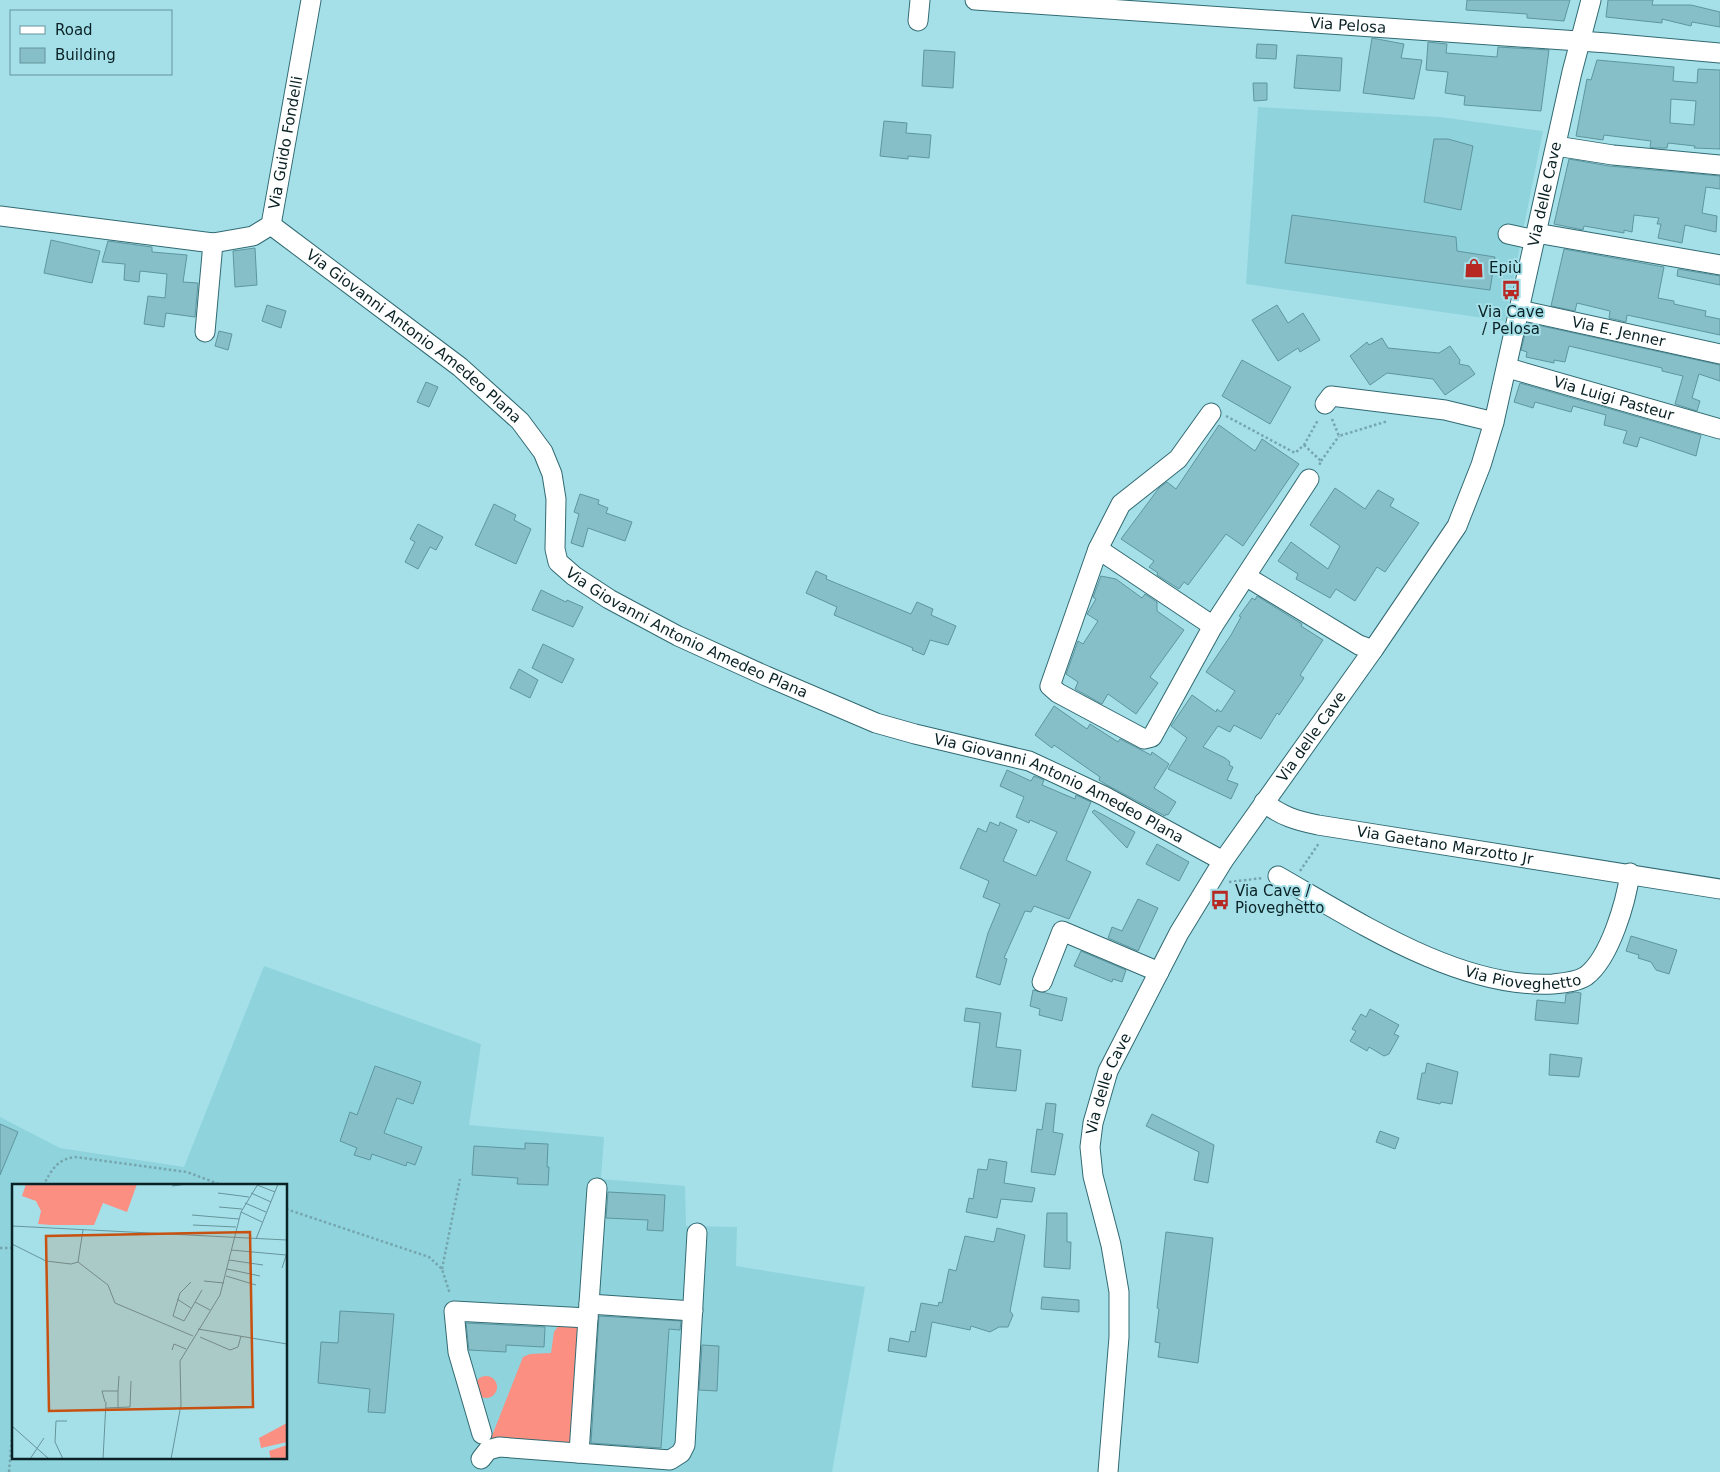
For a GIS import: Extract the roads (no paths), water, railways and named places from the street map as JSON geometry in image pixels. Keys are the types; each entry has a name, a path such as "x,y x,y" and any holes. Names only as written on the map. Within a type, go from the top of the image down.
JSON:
{"street":[{"name":"Via Guido Fondelli","path":"0,216 213,243 253,236 271,225 312,0"},
{"path":"918,21 920,0"},
{"name":"Via Pelosa","path":"974,0 1085,4 1720,53"},
{"name":"Via delle Cave","path":"1108,1472 1119,1337 1119,1292 1111,1244 1092,1176 1090,1147 1093,1122 1108,1071 1159,972 1223,860 1373,650 1457,526 1481,466 1508,368 1579,42 1592,0"},
{"path":"1556,146 1720,165"},
{"name":"Via Giovanni Antonio Amedeo Plana","path":"271,225 460,367 520,421 543,452 552,474 556,499 555,550 558,562 574,576 609,600 678,636 766,676 876,722 915,734 1029,761 1104,796 1223,860"},
{"path":"1508,234 1720,265"},
{"path":"205,332 213,243"},
{"name":"Via E. Jenner","path":"1520,310 1720,354"},
{"name":"Via Luigi Pasteur","path":"1508,368 1720,429"},
{"path":"1325,404 1331,396 1445,410 1494,422"},
{"path":"1211,413 1178,459 1121,504 1098,549 1050,686 1058,693 1144,739 1152,737 1213,626 1309,480"},
{"path":"1098,549 1213,626"},
{"path":"1247,577 1359,645 1373,650"},
{"name":"Via Gaetano Marzotto Jr","path":"1264,802 1273,810 1294,820 1318,826 1630,873"},
{"path":"1630,873 1720,889"},
{"name":"Via Pioveghetto","path":"1285,880 1387,937 1433,960 1464,970 1533,985 1567,983 1585,976 1597,963 1617,923 1630,873"},
{"path":"1042,982 1062,931 1159,972"},
{"path":"579,1453 597,1188"},
{"path":"480,1466 488,1450 499,1447 670,1460 681,1453 685,1445 697,1233"},
{"path":"482,1434 458,1352 454,1311 692,1311"},
{"path":"480,1466 485,1403"}],"place":[{"name":"Epiù","path":"1474,268"},
{"name":"Via Cave / Pelosa","path":"1511,290"},
{"name":"Via Cave / Pioveghetto","path":"1220,900"}]}
